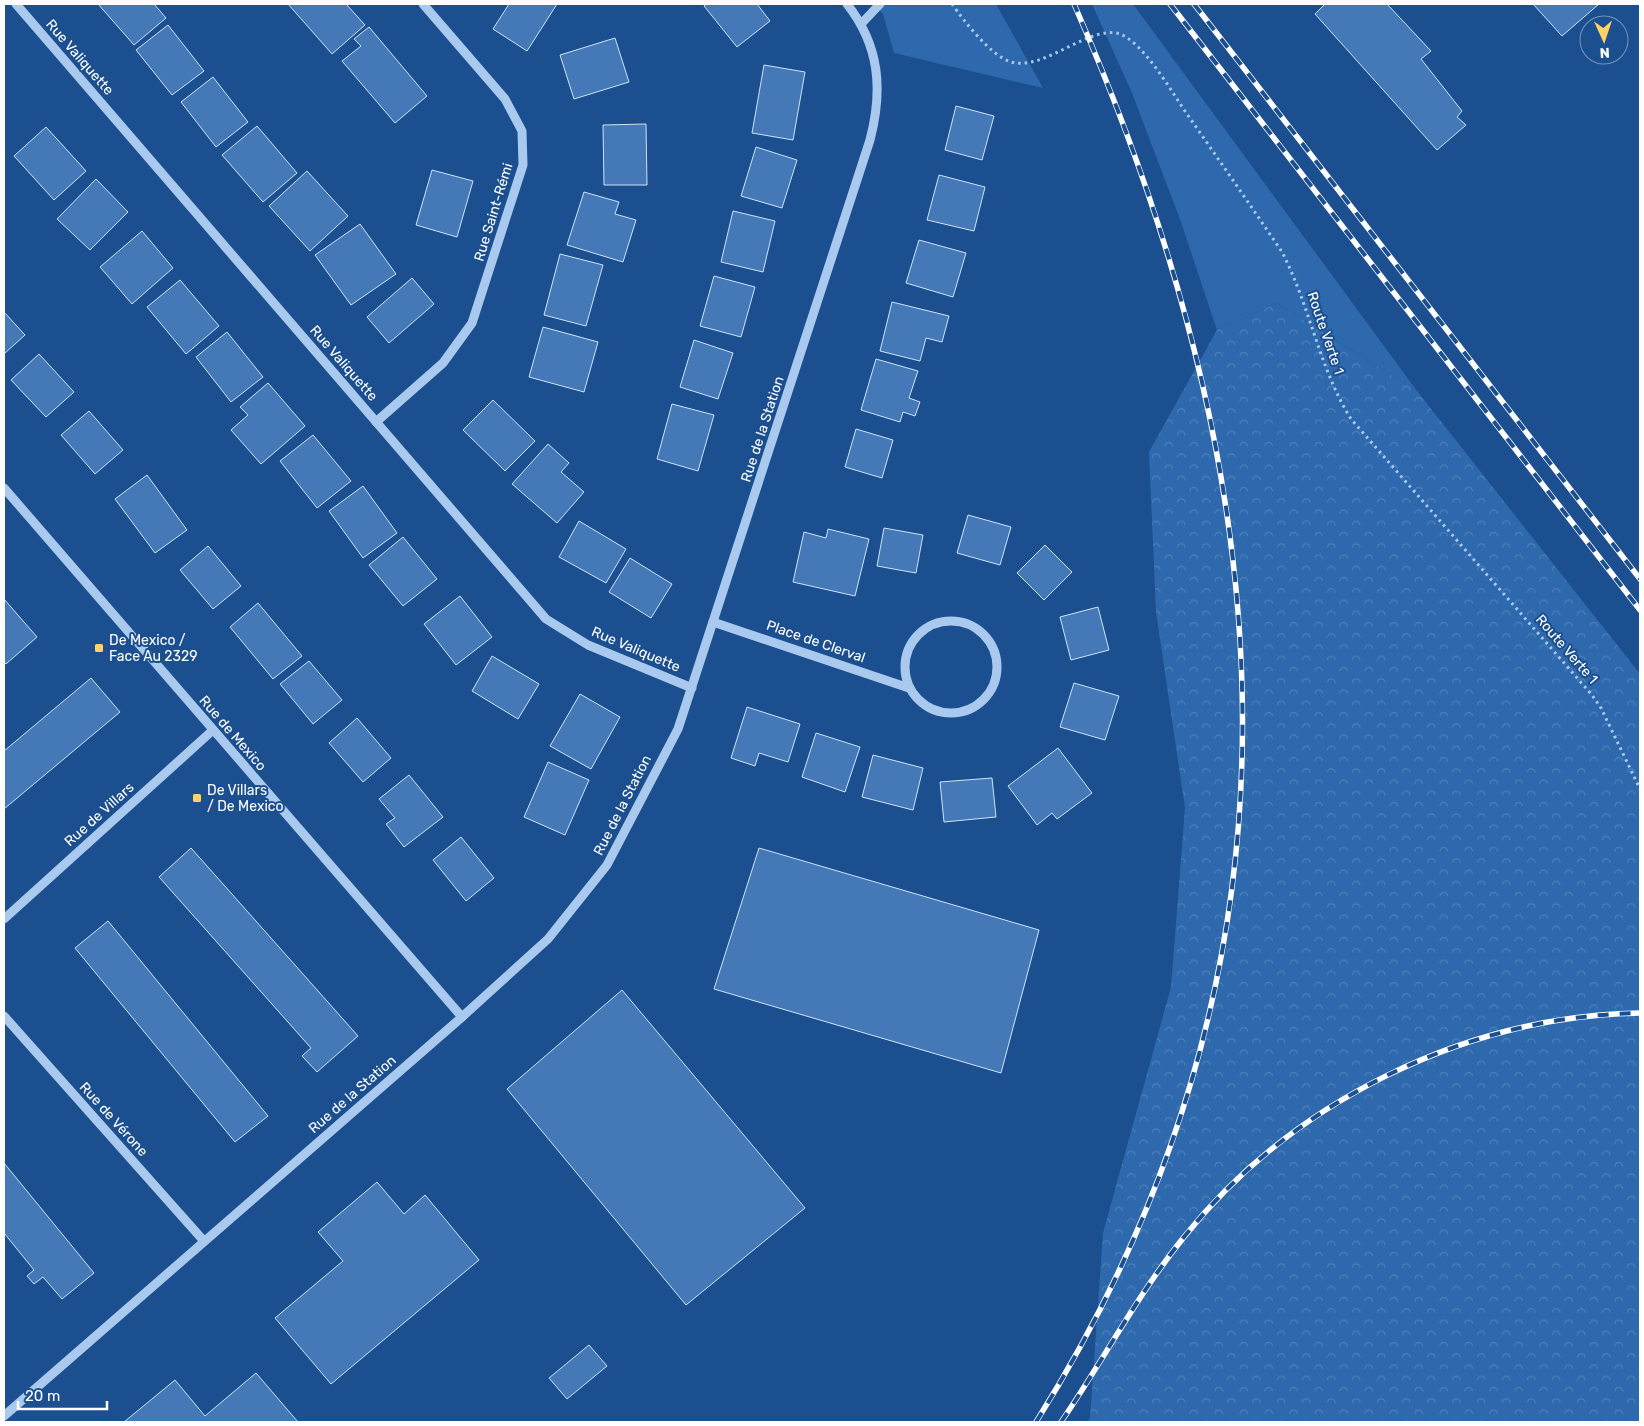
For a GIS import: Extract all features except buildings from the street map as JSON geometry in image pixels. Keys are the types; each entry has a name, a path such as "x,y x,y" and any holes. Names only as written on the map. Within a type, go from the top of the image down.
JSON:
{"street":[{"name":"Rue Valiquette","path":"16,4 546,618 588,645 692,688"},
{"name":"Rue Saint-Rémi","path":"376,422 443,363 472,323 523,166 522,131 505,99 423,4"},
{"name":"Rue de la Station","path":"4,1416 203,1240 462,1017 548,939 607,866 678,729 870,140 877,106 876,65 873,49 861,24 847,4"},
{"path":"861,24 880,4"},
{"name":"Rue de Mexico","path":"4,488 462,1017"},
{"name":"Place de Clerval","path":"713,622 909,688 918,701 931,710 947,714 963,712 978,706 989,695 996,680 998,665 994,650 987,637 975,628 962,622 947,621 932,625 920,633 910,644 905,658 905,673 909,688"},
{"name":"Rue de Villars","path":"4,919 213,730"},
{"name":"Rue de Vérone","path":"4,1016 203,1240"}],"path":[{"name":"Route Verte 1","path":"952,4 992,49 1013,62 1041,59 1107,32 1121,35 1135,46 1181,105 1282,252 1296,279 1333,386 1351,419 1587,689 1601,708 1640,789"}],"green space":[{"path":"874,4 996,4 1043,88 894,53 883,14"},
{"path":"1092,4 1133,4 1417,391 1277,303 1217,330 1181,222 1132,93"},
{"path":"1277,303 1417,391 1640,674 1640,1422 1087,1422 1090,1418 1103,1233 1171,987 1185,808 1156,612 1149,452 1217,330"}],"railway":[{"path":"1036,1422 1129,1249 1194,1074 1231,898 1242,721 1231,543 1198,364 1145,184 1074,4"},
{"path":"1170,4 1640,610"},
{"path":"1194,4 1640,579"},
{"path":"1061,1422 1151,1282 1184,1237 1228,1188 1277,1145 1330,1107 1388,1075 1448,1049 1511,1030 1575,1018 1640,1013"}],"place":[{"name":"De Mexico / Face Au 2329","path":"99,648"},
{"name":"De Villars / De Mexico","path":"197,798"}]}
